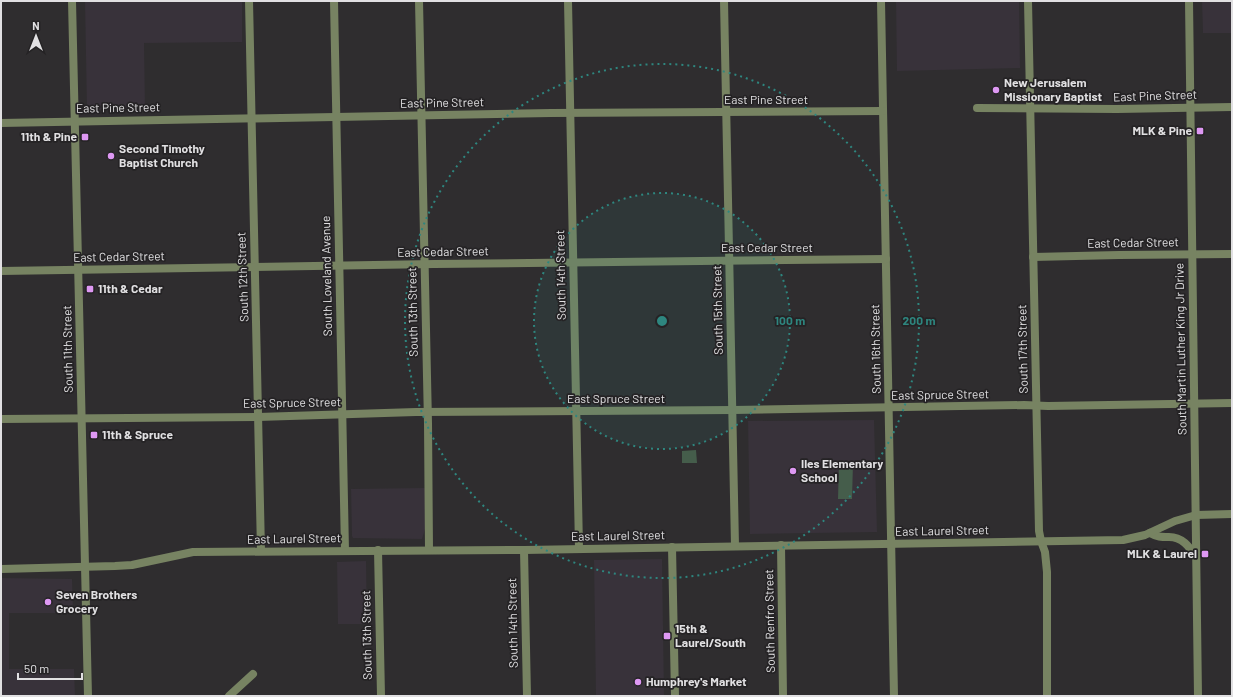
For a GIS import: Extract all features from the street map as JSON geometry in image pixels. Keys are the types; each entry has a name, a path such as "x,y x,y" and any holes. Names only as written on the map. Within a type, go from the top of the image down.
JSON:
{"street":[{"name":"South 11th Street","path":"72,1 88,696"},
{"name":"South 12th Street","path":"249,1 261,551"},
{"name":"South Loveland Avenue","path":"334,1 345,550"},
{"name":"South 13th Street","path":"418,1 428,412 429,550"},
{"name":"South 14th Street","path":"568,1 578,548"},
{"name":"South 15th Street","path":"724,1 735,546"},
{"name":"South 16th Street","path":"881,1 894,696"},
{"name":"South 17th Street","path":"1028,1 1039,531 1045,552 1047,572 1047,696"},
{"name":"South Martin Luther King Jr Drive","path":"1189,1 1198,696"},
{"name":"East Pine Street","path":"977,108 1117,109 1232,106"},
{"name":"East Pine Street","path":"1,123 336,116 883,111"},
{"name":"East Cedar Street","path":"1033,257 1232,254"},
{"name":"East Cedar Street","path":"1,271 424,264 886,259"},
{"name":"East Spruce Street","path":"1,419 258,416 428,412 1232,404"},
{"name":"East Laurel Street","path":"1,568 132,565 193,552 524,550 1123,540 1150,533 1175,521 1196,515 1232,514"},
{"path":"1150,533 1158,537 1170,537 1183,541 1189,545 1196,557"},
{"name":"South Renfro Street","path":"781,545 783,696"},
{"path":"672,547 675,696"},
{"name":"South 13th Street","path":"378,550 381,696"},
{"name":"South 14th Street","path":"524,550 526,696"},
{"path":"229,696 253,674"}],"shaded area":[{"path":"85,1 242,1 242,42 144,43 145,109 87,110"},
{"path":"896,1 1019,1 1020,68 897,71"},
{"path":"1202,1 1232,1 1232,33 1203,33"},
{"path":"874,420 877,532 750,534 748,421"},
{"path":"425,488 425,529 422,539 353,538 351,489"},
{"path":"662,559 664,696 596,696 594,560"},
{"path":"366,561 367,624 338,624 337,562"},
{"path":"1,578 72,579 73,613 9,613 9,669 74,669 75,696 1,696"}],"green space":[{"path":"696,450 697,463 682,463 682,451"},
{"path":"839,463 853,463 852,499 838,499"}],"place":[{"name":"New Jerusalem Missionary Baptist","path":"996,90"},
{"name":"MLK & Pine","path":"1200,131"},
{"name":"11th & Pine","path":"85,137"},
{"name":"Second Timothy Baptist Church","path":"111,156"},
{"name":"11th & Cedar","path":"90,289"},
{"name":"11th & Spruce","path":"94,435"},
{"name":"Iles Elementary School","path":"793,471"},
{"name":"MLK & Laurel","path":"1205,554"},
{"name":"Seven Brothers Grocery","path":"48,602"},
{"name":"15th & Laurel/South","path":"667,636"},
{"name":"Humphrey's Market","path":"638,682"}]}
